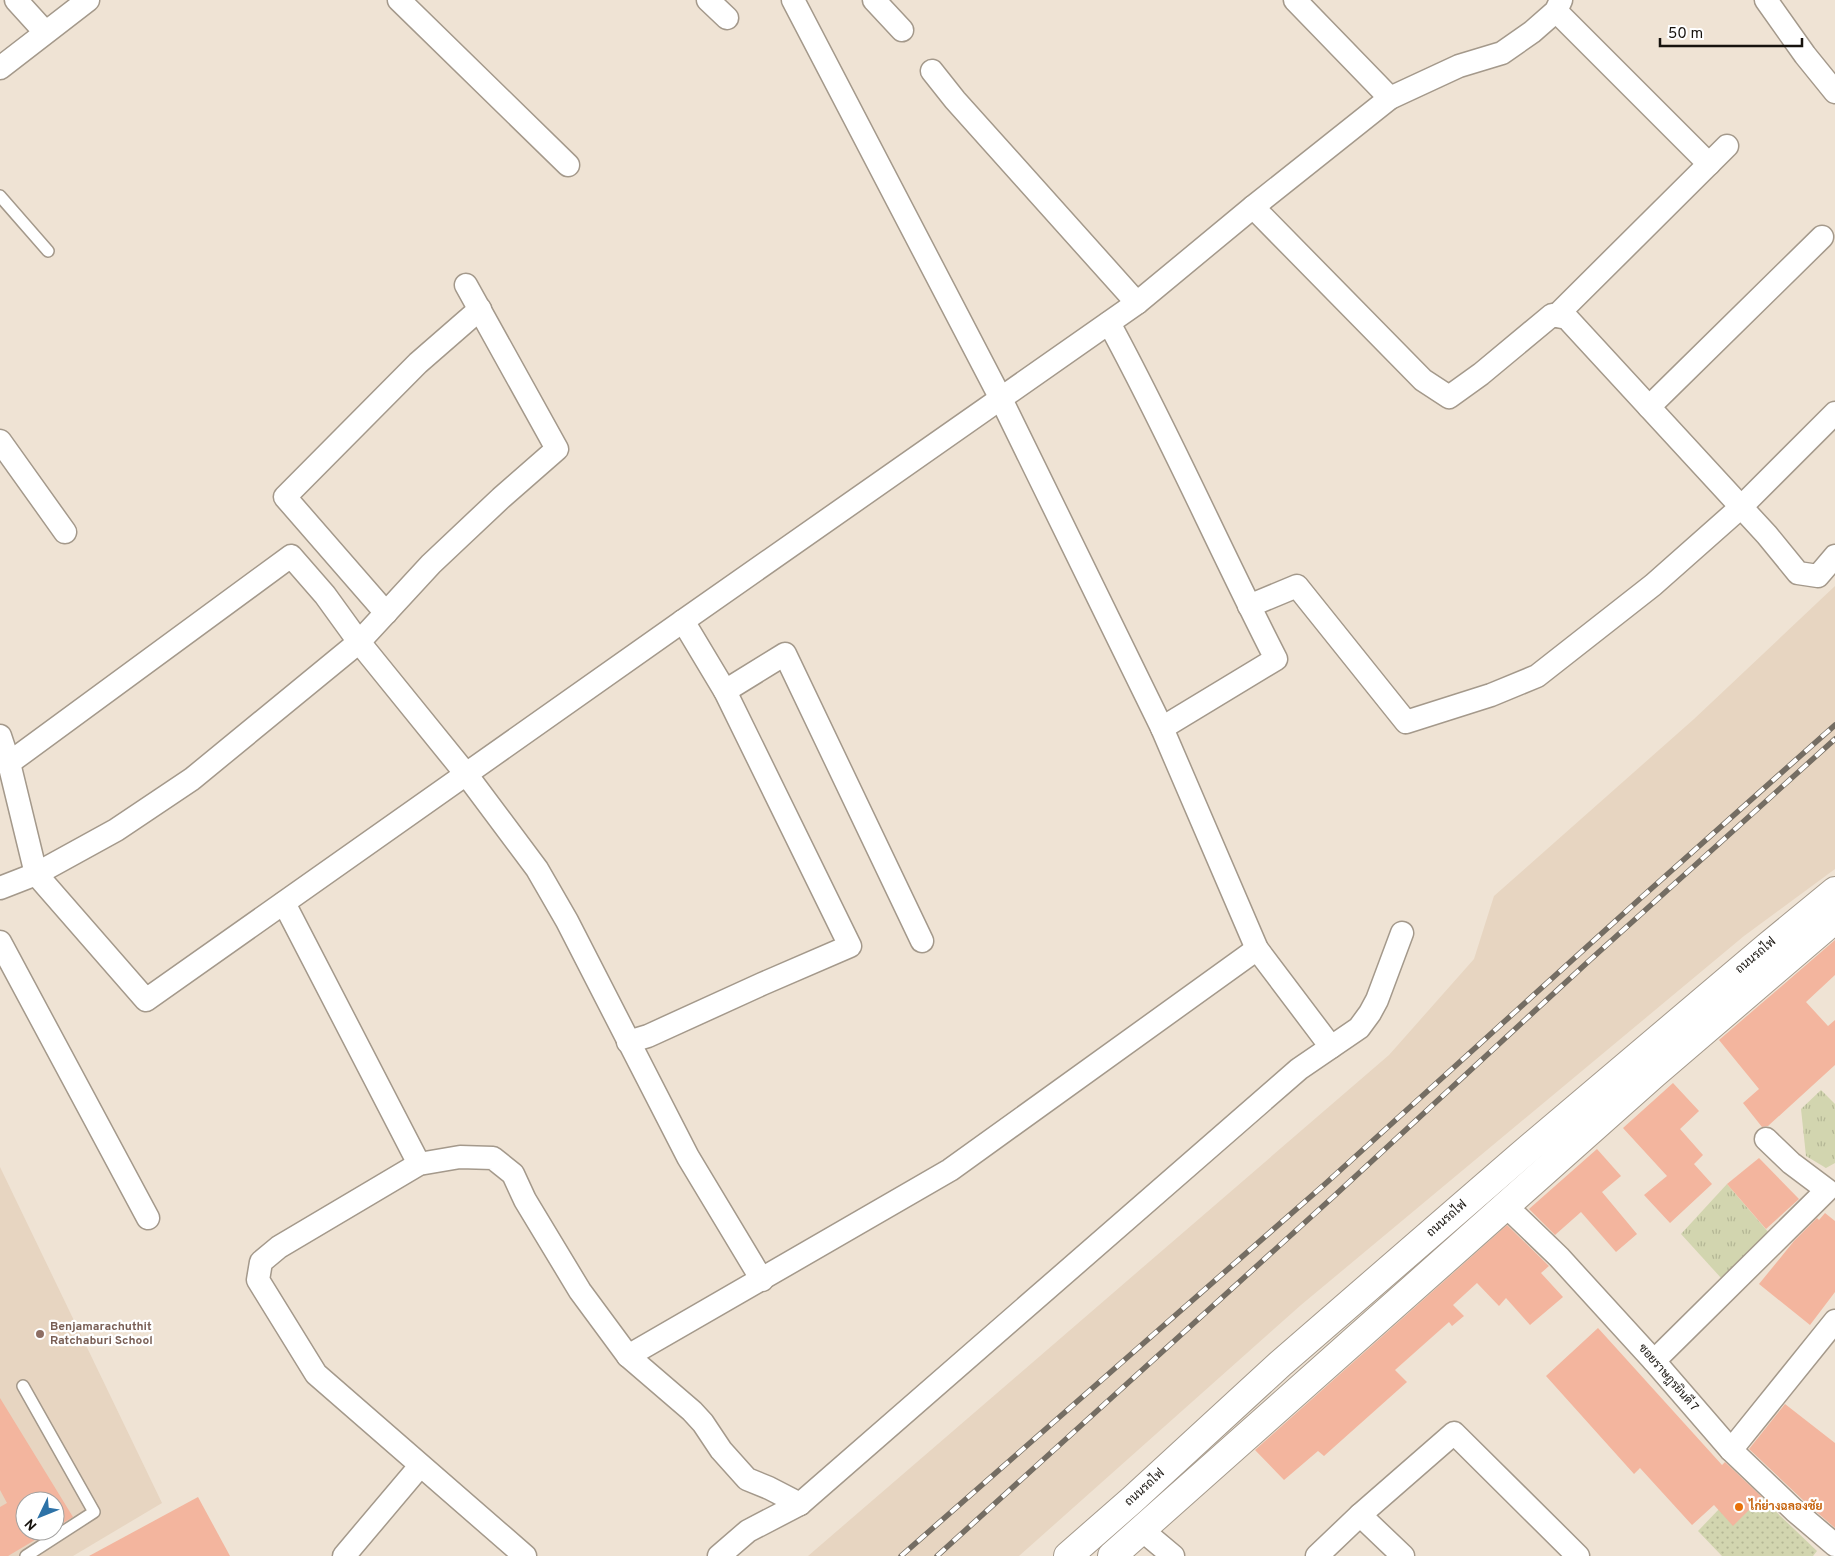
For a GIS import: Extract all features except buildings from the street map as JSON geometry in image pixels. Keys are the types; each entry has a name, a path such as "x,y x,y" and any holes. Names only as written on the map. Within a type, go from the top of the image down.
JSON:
{"street":[{"path":"16,0 45,32"},
{"path":"0,68 88,0"},
{"path":"399,0 568,165"},
{"path":"708,0 726,18"},
{"path":"793,0 1002,399 1162,728 1257,949 1331,1047"},
{"path":"874,0 902,30"},
{"path":"1295,0 1390,98"},
{"path":"1766,0 1805,55 1835,92"},
{"path":"0,736 9,763 36,874 146,1000 1137,304 1253,207 1390,98 1459,66 1502,52 1532,32 1558,5 1709,164"},
{"path":"932,71 955,100 1137,304"},
{"path":"1556,316 1727,146"},
{"path":"1253,207 1423,380 1449,396 1481,374 1552,315 1567,318 1740,508 1767,535 1798,573 1818,576 1835,556"},
{"path":"1649,407 1822,237"},
{"path":"0,888 36,874 116,830 192,779 359,642 431,564 501,498 557,449 466,284"},
{"path":"386,613 285,497 418,363 480,309"},
{"path":"1109,323 1141,381 1276,659 1162,728"},
{"path":"1249,606 1297,586 1406,722 1491,695 1537,676 1653,585 1740,508 1835,413"},
{"path":"0,441 8,468 65,532"},
{"path":"9,763 291,556 325,595 359,642 466,774 537,869 567,921 688,1157 762,1280"},
{"path":"628,1042 648,1036 850,946 725,692 682,622"},
{"path":"725,692 785,654 922,941"},
{"name":"ถนนรถไฟ","path":"1068,1556 1280,1364 1550,1130 1767,946 1835,891"},
{"path":"284,903 419,1164"},
{"name":"ถนนรถไฟ","path":"1112,1556 1662,1068 1835,919"},
{"path":"719,1556 748,1531 800,1504 1299,1069 1359,1028 1377,1000 1402,933"},
{"path":"0,942 148,1218"},
{"path":"628,1356 950,1170 1257,949"},
{"path":"1654,1361 1832,1190 1791,1163 1766,1140"},
{"path":"525,1556 316,1374 258,1280 261,1262 279,1247 419,1164 460,1157 493,1158 513,1174 525,1200 580,1291 628,1356 703,1422 721,1450 747,1479 800,1504"},
{"name":"ซอยราษฎรยินดี 7","path":"1506,1206 1559,1257 1654,1361 1731,1450 1795,1511 1832,1536"},
{"path":"1731,1450 1835,1321"},
{"path":"1280,1364 1300,1388"},
{"path":"1317,1556 1360,1515 1454,1433 1578,1556"},
{"path":"344,1556 420,1466"},
{"path":"1360,1515 1403,1556"},
{"path":"1142,1530 1173,1556"}],"lane":[{"path":"0,196 48,251"},
{"path":"23,1386 94,1512 26,1556"}],"shaded area":[{"path":"1835,586 1835,869 1744,936 1301,1305 1019,1556 808,1556 1389,1055 1474,959 1494,896 1694,719"},
{"name":"Benjamarachuthit Ratchaburi School","path":"0,1167 162,1503 73,1556 0,1556"}],"green space":[{"path":"1821,1090 1835,1104 1835,1163 1826,1168 1806,1156 1801,1109"},
{"path":"1727,1184 1769,1233 1722,1279 1681,1234"},
{"path":"1745,1482 1817,1551 1813,1556 1722,1556 1698,1531"}],"railway":[{"path":"901,1556 1325,1184 1835,725"},
{"path":"937,1556 1835,739"}],"place":[{"name":"Benjamarachuthit Ratchaburi School","path":"40,1334"},
{"name":"ไก่ย่างฉลองชัย","path":"1739,1507"}]}
